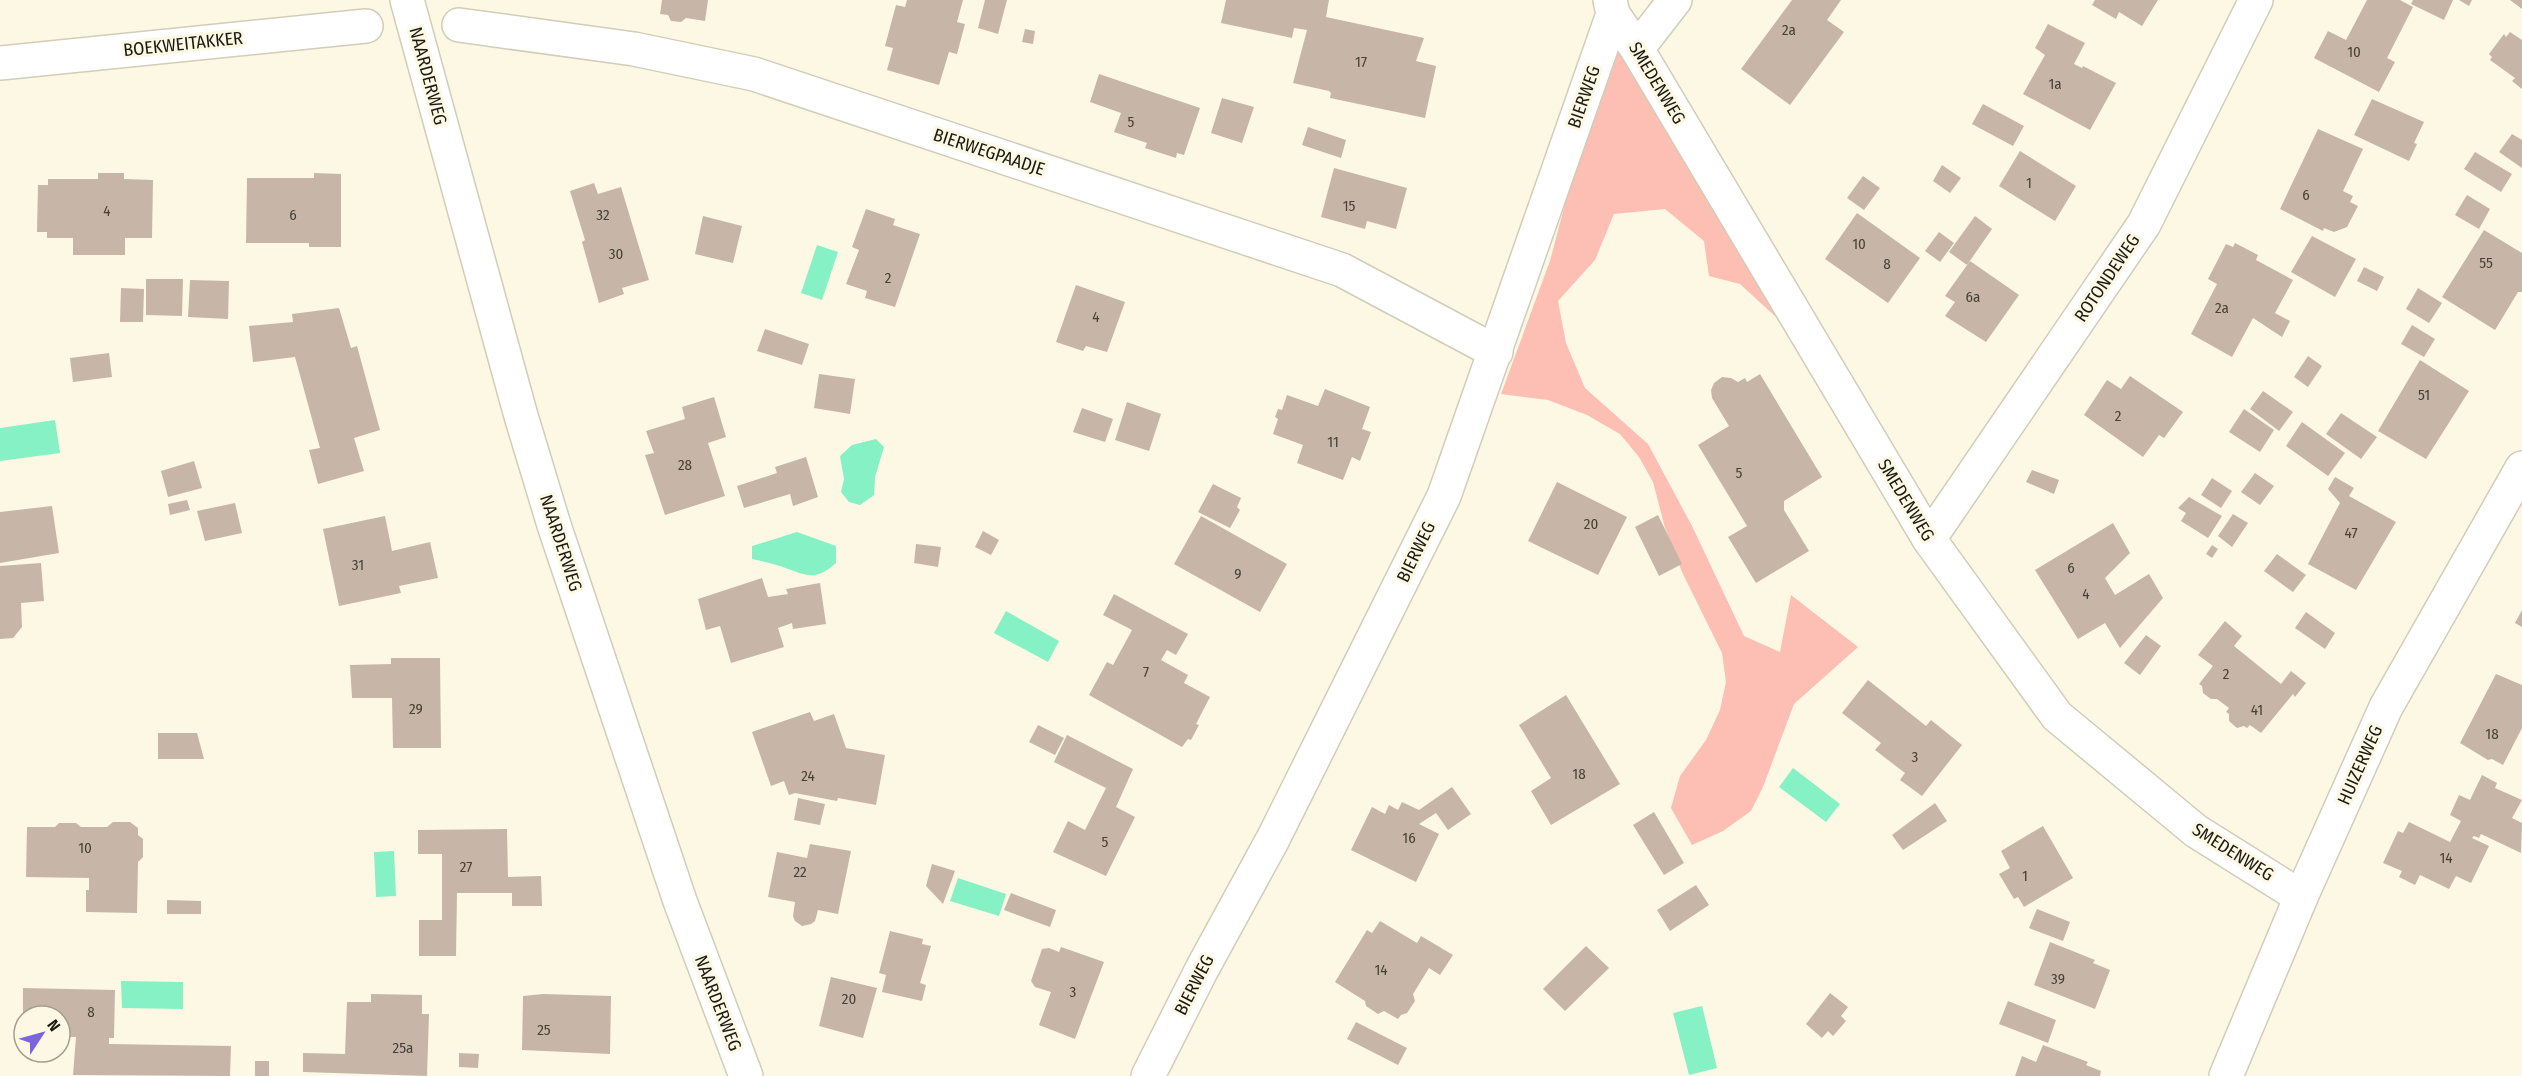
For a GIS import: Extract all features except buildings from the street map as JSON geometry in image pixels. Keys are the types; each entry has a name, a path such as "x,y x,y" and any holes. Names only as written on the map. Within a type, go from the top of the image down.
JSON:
{"street":[{"name":"NAARDERWEG","path":"407,0 521,416 554,525 680,901 746,1076"},
{"path":"1637,49 1675,0"},
{"name":"ROTONDEWEG","path":"1929,539 2144,224 2256,0"},
{"name":"SMEDENWEG","path":"1611,7 1929,539 2057,716 2196,831 2301,897"},
{"name":"BIERWEG","path":"1148,1076 1202,969 1273,840 1444,496 1496,352 1611,7"},
{"name":"BIERWEGPAADJE","path":"459,25 634,49 754,74 1342,270 1496,352"},
{"name":"BOEKWEITAKKER","path":"0,63 366,26"},
{"name":"HUIZERWEG","path":"2226,1076 2301,897 2386,707 2522,468"}],"shaded area":[{"path":"1619,53 1633,60 1789,329 1740,284 1709,276 1704,241 1665,209 1614,214 1595,260 1558,301 1566,343 1585,388 1648,444 1692,526 1744,636 1780,652 1791,595 1858,647 1794,704 1763,787 1751,811 1723,831 1692,845 1671,808 1680,776 1706,740 1720,710 1726,682 1722,653 1682,572 1665,528 1653,482 1639,457 1620,434 1587,415 1548,400 1501,394 1550,261 1596,86 1607,56"},
{"path":"817,245 838,252 822,300 801,293"},
{"path":"55,420 60,453 0,461 0,428"},
{"path":"876,439 884,447 875,477 874,495 860,505 849,502 841,492 844,479 840,456 852,445"},
{"path":"797,532 836,546 836,563 821,573 809,575 752,559 752,546"},
{"path":"1006,611 1059,641 1048,662 994,633"},
{"path":"1793,768 1840,804 1826,822 1779,787"},
{"path":"394,851 396,896 376,897 374,852"},
{"path":"958,878 1006,894 999,916 950,901"},
{"path":"121,981 183,982 183,1009 122,1008"},
{"path":"1702,1006 1717,1068 1689,1075 1673,1013"}]}
